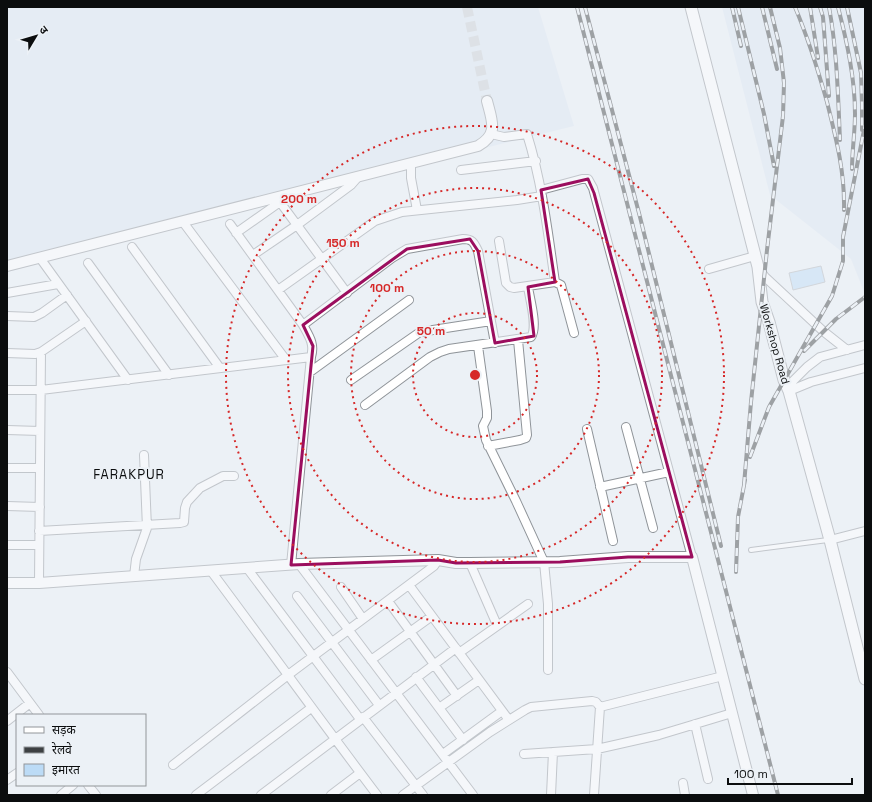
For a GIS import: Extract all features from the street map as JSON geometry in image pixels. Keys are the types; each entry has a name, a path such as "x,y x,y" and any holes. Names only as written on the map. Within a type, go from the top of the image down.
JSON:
{"main road":[{"name":"Workshop Road","path":"691,7 757,262 762,302 830,540 865,680"}],"street":[{"path":"7,266 183,222 279,200 358,177 478,146 491,134 492,130 487,101"},
{"path":"491,134 504,137 527,134 536,161 555,282"},
{"path":"461,170 536,161"},
{"path":"411,163 411,178 417,210"},
{"path":"252,255 297,225 351,185 358,177"},
{"path":"278,290 375,221 402,212 517,200 582,179 588,179 593,188 692,556 753,795"},
{"path":"279,200 347,293"},
{"path":"236,233 279,200"},
{"path":"183,222 286,360"},
{"path":"230,224 303,324 311,338 313,346 295,564 349,630 473,795"},
{"path":"303,324 347,293 392,258 407,249 470,239 474,242 478,251 495,344"},
{"path":"499,241 506,284 514,288 555,282 561,285 574,333"},
{"path":"132,247 220,368"},
{"path":"40,258 128,380"},
{"path":"709,269 757,262 765,277 823,331 847,350"},
{"path":"88,263 168,374"},
{"path":"7,293 58,284"},
{"path":"365,405 430,357 440,352 449,349 495,344 531,337 534,333 534,325 528,287"},
{"path":"7,316 34,317 67,295"},
{"path":"310,372 409,300"},
{"path":"7,353 35,354 41,352 86,321"},
{"path":"351,380 420,332 492,321"},
{"path":"488,446 524,439 527,435 518,340"},
{"path":"788,389 807,367 820,357 865,345"},
{"path":"478,346 487,411 487,418 483,426 483,431 488,446 516,501 544,562 548,604 548,670"},
{"path":"39,583 41,352"},
{"path":"7,390 41,390 311,357"},
{"path":"788,389 865,368"},
{"path":"626,427 653,528"},
{"path":"587,429 613,541"},
{"path":"7,430 40,431"},
{"path":"134,576 136,559 147,528 144,455"},
{"path":"7,468 40,468"},
{"path":"600,487 669,472"},
{"path":"39,531 184,522 187,502 200,488 223,476 234,476"},
{"path":"7,506 40,507"},
{"path":"830,540 865,531"},
{"path":"7,545 39,545"},
{"path":"7,583 39,583 295,564 438,560 456,563 544,562 628,556 692,556"},
{"path":"173,765 288,675 434,566 438,560"},
{"path":"470,563 497,625"},
{"path":"247,568 313,656 423,795"},
{"path":"211,571 311,708 377,795"},
{"path":"408,585 509,720"},
{"path":"341,587 363,619"},
{"path":"297,596 379,705"},
{"path":"388,601 457,696"},
{"path":"261,795 434,664 528,604"},
{"path":"371,660 432,616"},
{"path":"7,673 38,714"},
{"path":"600,708 723,676"},
{"path":"416,678 463,740"},
{"path":"439,708 479,680"},
{"path":"403,795 509,720 531,707 592,701 596,702 600,708 594,795"},
{"path":"7,721 30,703"},
{"path":"196,795 311,708"},
{"path":"443,754 502,711"},
{"path":"524,754 597,749 659,735 732,713"},
{"path":"695,724 708,779"},
{"path":"551,795 553,752"},
{"path":"331,795 360,772"},
{"path":"7,780 16,774"},
{"path":"683,783 685,795"},
{"path":"61,795 73,786"},
{"path":"89,786 96,795"}],"lane":[{"path":"751,550 830,540"}],"highlighted area":[{"path":"588,179 594,193 692,557 628,557 560,562 456,563 438,560 291,565 313,346 303,325 407,249 470,239 478,251 495,343 534,336 528,287 555,282 541,190"}],"shaded area":[{"path":"7,7 538,7 574,126 344,183 7,272"},
{"path":"722,7 865,7 865,294 851,259 770,195"}],"building":[{"path":"821,266 825,282 793,290 789,273"}],"tunnel":[{"path":"467,7 487,101"}],"railway":[{"path":"577,7 778,795"},
{"path":"585,7 640,217 721,546"},
{"path":"732,7 741,46"},
{"path":"738,7 764,114 774,166"},
{"path":"762,7 777,69"},
{"path":"744,485 767,250 783,116 784,83 780,48 770,7"},
{"path":"795,7 816,66 834,129 843,182 844,210"},
{"path":"810,7 818,58"},
{"path":"820,7 823,17 829,96"},
{"path":"829,7 832,23 838,90 840,140"},
{"path":"838,7 854,87 855,121 852,169"},
{"path":"847,7 861,73 862,130"},
{"path":"750,457 769,407 832,296 843,261 843,237 865,125"},
{"path":"804,351 836,319 865,297"},
{"path":"736,572 738,517 745,480"}],"district":[{"name":"FARAKPUR","path":"129,474"}]}
